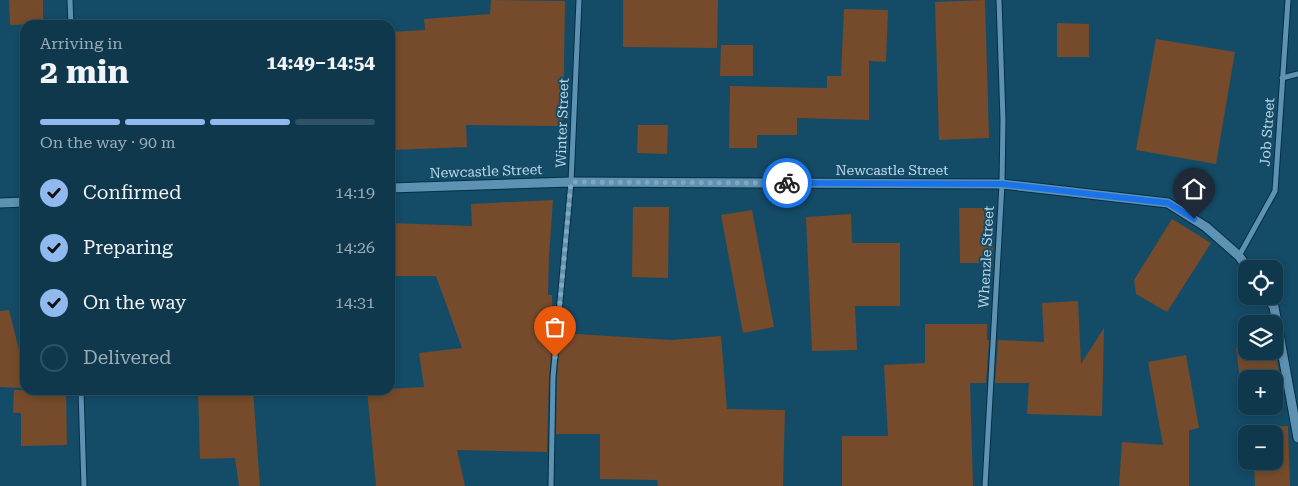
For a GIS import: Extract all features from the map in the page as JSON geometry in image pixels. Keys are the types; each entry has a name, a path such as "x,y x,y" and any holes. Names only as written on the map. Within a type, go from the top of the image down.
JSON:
{"street":[{"path":"70,0 71,20"},
{"name":"Winter Street","path":"551,486 554,377 571,182 579,0"},
{"name":"Whenzle Street","path":"985,486 1002,184 1003,120 999,0"},
{"name":"Job Street","path":"1240,256 1274,191 1288,0"},
{"path":"1282,78 1298,74"},
{"name":"Newcastle Street","path":"395,188 571,182 1002,184 1168,203 1206,227 1242,260"},
{"path":"0,203 20,202"},
{"path":"1273,305 1298,438"},
{"path":"81,395 84,486"}],"building":[{"path":"9,0 43,0 43,20 20,20 20,25 10,25"},
{"path":"491,0 565,1 563,126 466,125 467,147 395,150 395,32 425,30 424,19 490,14"},
{"path":"623,0 718,0 717,48 623,47"},
{"path":"985,0 989,138 939,140 935,2"},
{"path":"844,9 888,10 886,62 869,61 869,120 797,118 797,135 757,135 757,148 729,148 730,86 827,88 827,76 841,76"},
{"path":"1057,23 1089,24 1089,57 1057,57"},
{"path":"1156,39 1235,52 1216,164 1136,150"},
{"path":"721,45 753,45 753,76 720,76"},
{"path":"638,125 668,125 667,154 637,153"},
{"path":"553,200 548,295 552,295 553,332 549,377 547,452 457,450 465,486 376,486 367,395 395,395 395,389 424,387 419,353 462,348 436,276 395,276 395,223 472,226 471,204"},
{"path":"633,207 669,207 668,278 632,277"},
{"path":"959,208 994,208 993,263 960,263"},
{"path":"752,210 774,327 743,333 721,215"},
{"path":"851,214 852,243 900,243 900,306 855,306 857,350 812,351 806,217"},
{"path":"1172,219 1211,243 1167,312 1136,294 1134,280"},
{"path":"1078,301 1081,364 1104,328 1102,416 1027,414 1029,383 995,383 998,340 1044,342 1042,303"},
{"path":"9,310 20,353 20,388 0,387 0,311"},
{"path":"925,324 987,324 987,340 989,340 986,383 970,383 973,486 842,486 842,436 888,436 884,365 925,363"},
{"path":"561,333 672,340 721,336 727,409 785,410 783,486 658,486 657,480 600,479 600,434 556,434 557,377"},
{"path":"1236,348 1238,348 1238,360 1277,360 1279,370 1239,370"},
{"path":"1186,355 1199,428 1189,430 1189,486 1119,486 1122,442 1163,445 1148,362"},
{"path":"14,390 20,390 20,395 66,395 67,445 21,446 21,413 13,413"},
{"path":"198,395 253,395 260,486 239,486 235,458 200,459"},
{"path":"1283,426 1288,426 1290,486 1255,486 1254,470 1283,470"}],"way so far":[{"path":"555,357 571,182 787,183"}],"route":[{"path":"787,183 1002,184 1168,203 1194,219"}]}
